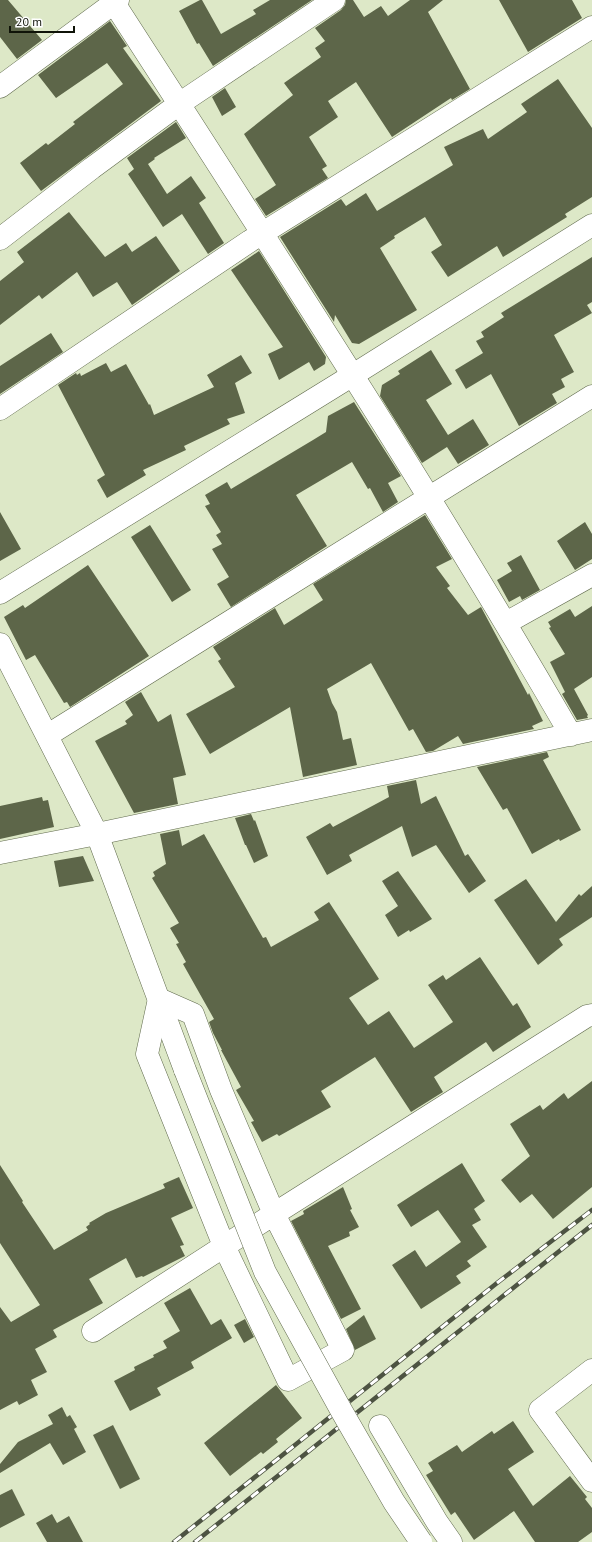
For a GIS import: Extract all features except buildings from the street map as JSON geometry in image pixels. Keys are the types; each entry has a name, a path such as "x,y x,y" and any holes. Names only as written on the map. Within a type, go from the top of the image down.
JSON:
{"street":[{"path":"0,239 92,168 179,104 334,0"},
{"path":"0,87 116,1 179,104 353,375 506,623 571,735"},
{"path":"0,409 263,234 592,27"},
{"path":"0,593 353,375 592,225"},
{"path":"48,735 592,396"},
{"path":"506,623 592,575"},
{"path":"0,644 48,735 97,834 185,1070 265,1272 348,1423 394,1502 421,1542"},
{"path":"0,853 592,730"},
{"path":"159,999 193,1014 221,1090 274,1214 343,1350 288,1380 224,1246 147,1054 159,999"},
{"path":"93,1331 521,1057 587,1016 592,1015"},
{"path":"592,1370 540,1410 592,1481"},
{"path":"380,1426 451,1542"},
{"path":"409,1542 438,1522"}],"railway":[{"path":"174,1542 497,1283 592,1210"},
{"path":"195,1542 592,1225"}]}
